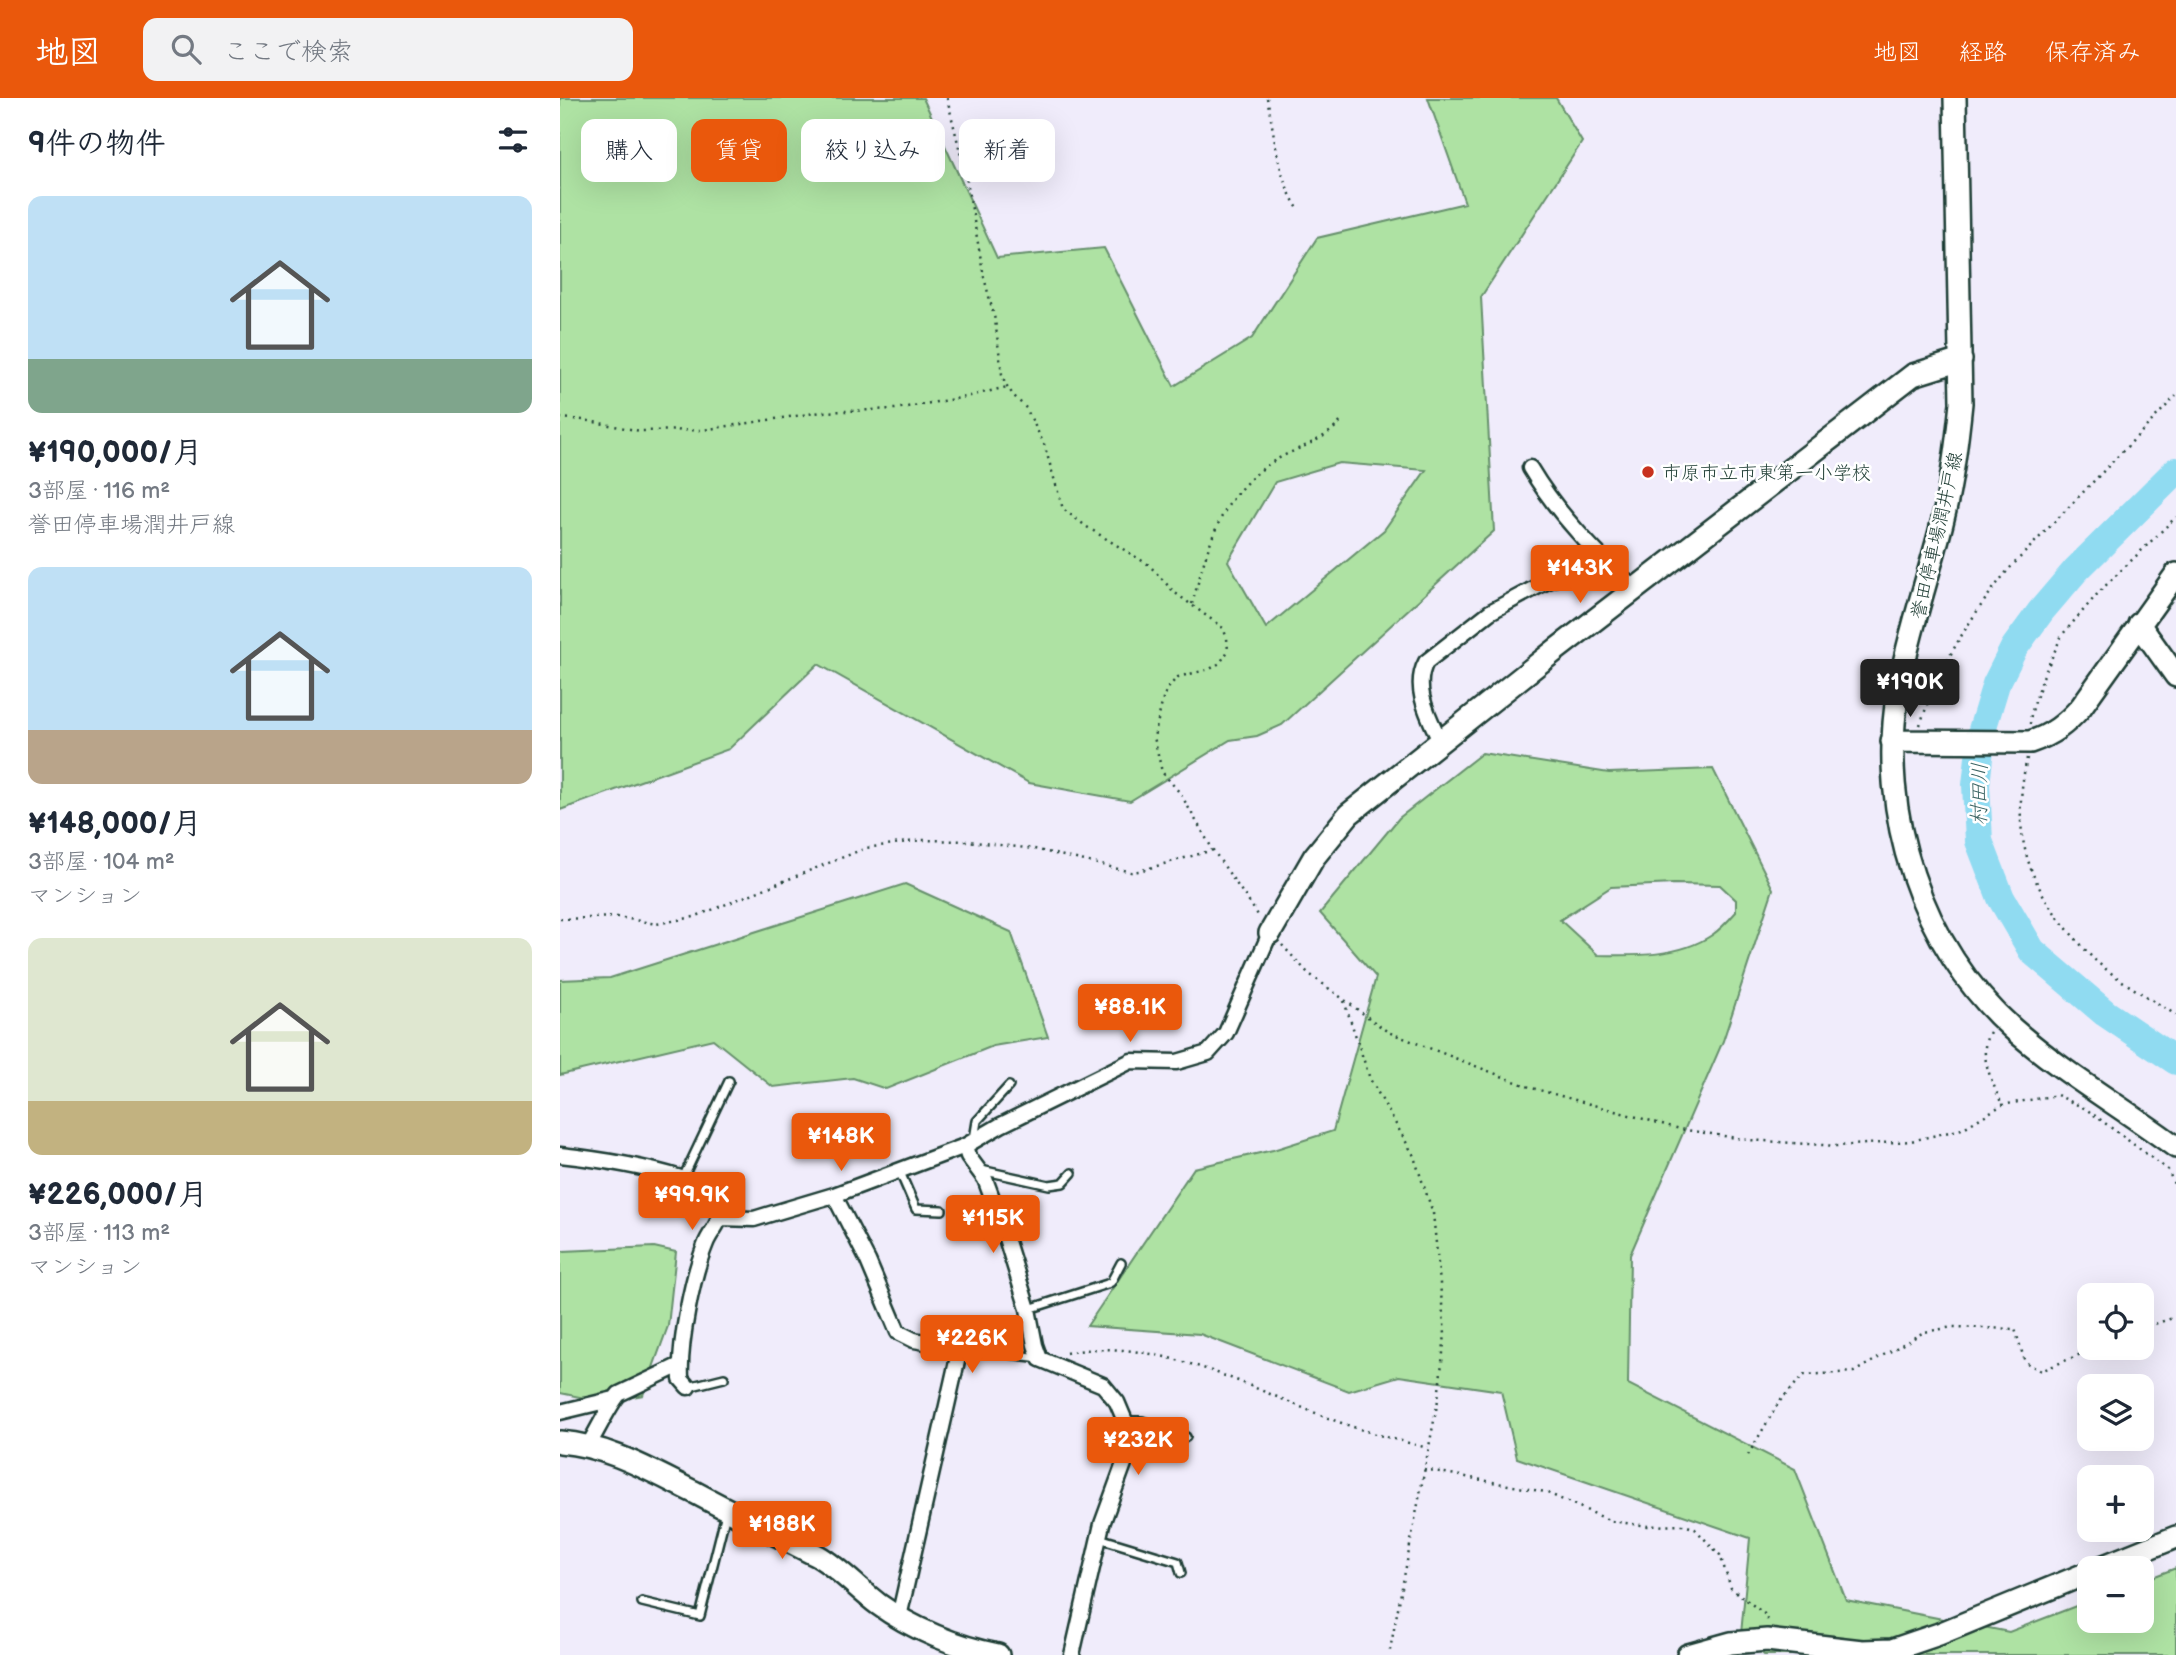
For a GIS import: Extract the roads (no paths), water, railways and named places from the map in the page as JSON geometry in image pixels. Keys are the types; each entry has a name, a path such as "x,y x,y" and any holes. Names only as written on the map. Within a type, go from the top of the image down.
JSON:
{"main road":[{"name":"誉田停車場潤井戸線","path":"1955,98 1961,403 1941,530 1897,701 1892,741 1893,789 1898,818 1925,906 1941,940 1962,973 2000,1016 2037,1049 2176,1147"},
{"path":"1270,933 1314,857 1349,814 1913,375 1961,360"},
{"path":"1892,741 1923,736 2030,742 2050,735 2069,721 2176,574"},
{"path":"2139,624 2176,676"},
{"path":"560,1443 612,1452 646,1468 834,1566 875,1602 899,1617 974,1650 998,1655"},
{"path":"2129,1556 2176,1537"},
{"path":"1688,1655 1731,1643 1767,1640 1862,1651 1892,1650 1939,1634 2077,1577"}],"street":[{"path":"1530,468 1548,498 1635,590"},
{"path":"1440,741 1426,712 1420,683 1420,673 1426,662 1490,612 1546,582 1603,559"},
{"path":"720,1218 754,1219 834,1195 900,1170 969,1143 1131,1061 1177,1062 1208,1053 1226,1033 1270,933"},
{"path":"969,1143 968,1156 980,1170 1002,1222 1040,1359 1103,1385 1117,1402 1125,1421 1125,1461 1098,1538 1072,1655"},
{"path":"560,1155 683,1178 716,1198 720,1207 720,1218 706,1242 681,1350 681,1379 688,1387"},
{"path":"834,1195 868,1261 898,1332 914,1340 960,1348 899,1617"},
{"path":"588,1446 619,1394 680,1365"},
{"path":"560,1412 614,1399"},
{"path":"1767,1640 1797,1655"}],"lane":[{"path":"683,1178 729,1081"},
{"path":"969,1143 977,1121 1009,1086"},
{"path":"900,1170 916,1209 942,1210"},
{"path":"980,1170 1049,1185 1063,1183 1072,1174"},
{"path":"1028,1309 1107,1284 1111,1282 1121,1263"},
{"path":"960,1348 1040,1359"},
{"path":"688,1387 724,1378"},
{"path":"1125,1421 1142,1421 1186,1437"},
{"path":"642,1602 700,1616 727,1509"},
{"path":"1098,1538 1178,1562 1181,1573"}],"waterway":[{"name":"村田川","path":"2176,471 2076,570 2014,648 1996,684 1982,730 1976,785 1979,841 2001,898 2032,951 2105,1013 2176,1061"}],"place":[{"name":"市原市立市東第一小学校","path":"1648,472"}]}
